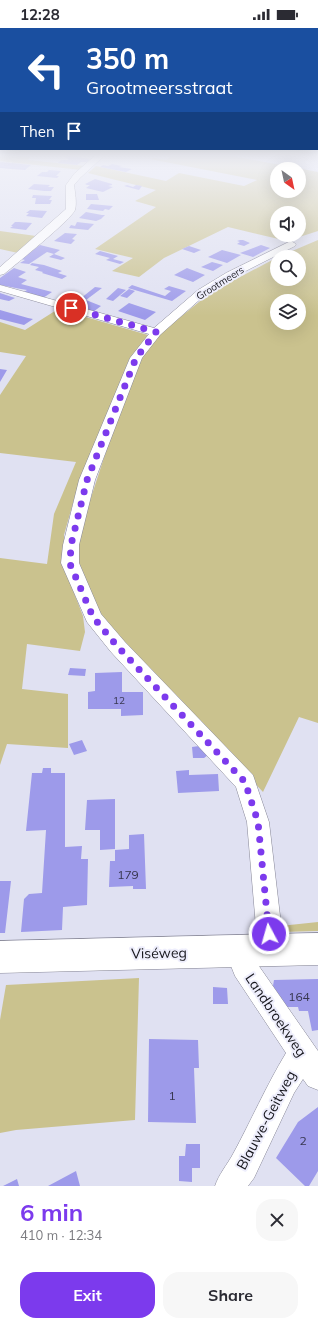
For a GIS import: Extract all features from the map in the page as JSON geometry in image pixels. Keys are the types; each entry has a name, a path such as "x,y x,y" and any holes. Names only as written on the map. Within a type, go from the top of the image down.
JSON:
{"main road":[{"name":"Viséweg","path":"0,957 318,949"}],"street":[{"path":"0,272 56,224 70,208"},
{"name":"Grootmeers","path":"271,950 258,822 245,782 118,647 93,617 70,564 71,545 87,480 136,358 156,332 202,292 230,275 291,244"},
{"path":"0,288 156,332"},
{"name":"Landbroekweg","path":"238,952 244,966 310,1065"},
{"name":"Blauwe-Geitweg","path":"240,1180 284,1082 310,1065"}],"shaded area":[{"path":"154,208 270,208 270,237 228,227 164,258 139,277 112,271 133,258 95,249"},
{"path":"306,208 318,208 318,231 306,235"},
{"path":"0,231 36,236 18,253 0,249"},
{"path":"318,240 318,723 299,717 263,792 104,623 77,560 80,531 119,412 141,357 162,332 210,293 270,261 270,286 306,286 306,250 294,250"},
{"path":"58,309 148,335 129,360 75,496 64,535 64,567 83,616 85,632 80,651 27,644 22,689 68,694 68,748 7,744 0,765 0,558 47,564 54,514 76,462 0,453 0,395 26,356 0,352 0,322 25,330"},
{"path":"318,922 318,931 282,932 280,926"},
{"path":"139,978 135,1120 16,1130 0,1133 0,1020 6,985"}],"building":[{"path":"88,208 111,208 103,211 87,209"},
{"path":"30,210 47,211 42,218 26,216 29,213 26,213"},
{"path":"86,212 105,215 96,221 79,218"},
{"path":"15,222 32,223 26,230 10,228"},
{"path":"77,222 94,224 88,230 69,228 71,225 75,226"},
{"path":"65,233 77,234 72,239 75,240 71,244 54,241"},
{"path":"240,240 250,243 244,246 237,244 240,242 237,241"},
{"path":"40,245 60,250 54,254 47,252 29,264 20,263 25,260 21,259"},
{"path":"261,245 270,248 253,257 240,253"},
{"path":"189,246 201,250 194,253 182,249"},
{"path":"222,250 241,255 227,263 208,257"},
{"path":"100,251 118,256 113,259 124,262 120,264 106,260 110,258 95,254"},
{"path":"54,254 65,258 61,260 49,257"},
{"path":"212,262 223,265 213,271 201,267"},
{"path":"32,263 62,271 58,273 67,276 62,279 42,273 43,272 35,270 39,267 30,265"},
{"path":"14,268 26,272 18,277 27,280 21,284 52,292 43,298 24,292 27,290 0,285 0,278"},
{"path":"187,268 205,275 193,282 174,275"},
{"path":"132,285 165,296 171,291 164,289 169,286 186,291 172,301 128,288"},
{"path":"95,287 102,288 86,300 101,306 93,312 71,306"},
{"path":"118,288 126,290 113,301 106,299"},
{"path":"129,289 135,291 127,298 120,296"},
{"path":"0,293 15,298 9,301 0,299"},
{"path":"129,303 156,312 145,320 118,311"},
{"path":"0,310 33,319 24,325 0,319"},
{"path":"0,369 7,370 0,382"},
{"path":"70,668 86,669 85,676 68,675"},
{"path":"122,672 122,692 143,692 143,715 121,716 121,709 88,709 88,692 95,691 95,673"},
{"path":"82,740 87,751 74,755 69,744"},
{"path":"199,746 208,755 204,758 193,758 192,747"},
{"path":"43,768 51,768 51,773 65,773 65,847 82,846 81,859 88,859 87,905 63,907 62,930 21,932 24,899 29,894 42,893 46,830 26,831 32,773 42,773"},
{"path":"189,770 189,775 218,774 219,791 178,793 176,771"},
{"path":"115,799 115,849 100,850 100,830 85,830 87,800"},
{"path":"144,834 146,889 133,889 133,886 109,887 110,861 115,861 115,850 129,849 129,835"},
{"path":"0,881 11,881 5,933 0,933"},
{"path":"318,979 318,1030 312,1031 308,1011 299,1011 298,1007 287,1007 273,986 274,980"},
{"path":"213,987 227,988 228,1004 213,1004"},
{"path":"149,1039 198,1040 199,1068 194,1068 196,1123 148,1122"},
{"path":"318,1107 318,1171 309,1186 305,1186 276,1158 298,1122"},
{"path":"186,1144 200,1144 200,1168 192,1168 192,1182 179,1181 179,1156 185,1156"},
{"path":"76,1171 80,1186 48,1186"},
{"path":"17,1179 19,1186 3,1186"}],"route":[{"path":"71,308 156,332 136,358 108,424 87,480 71,545 70,564 93,617 118,647 245,782 258,822 269,934"}]}
